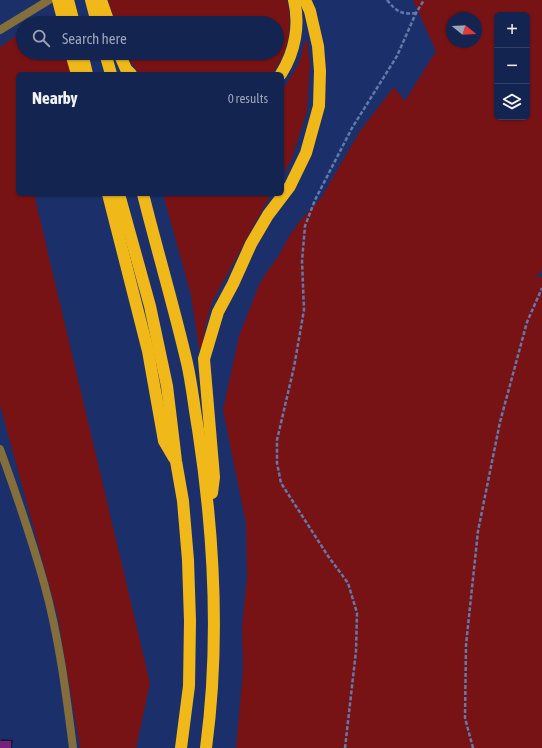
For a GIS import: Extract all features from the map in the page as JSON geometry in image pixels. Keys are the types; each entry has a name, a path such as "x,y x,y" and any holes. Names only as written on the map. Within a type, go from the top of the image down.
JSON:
{"highway":[{"path":"58,0 62,16"},
{"path":"68,0 72,16"},
{"path":"90,0 95,16"},
{"path":"101,0 107,16"},
{"path":"282,72 287,64 293,47 297,23 294,0"},
{"path":"284,194 290,186 306,153 319,106 320,71 318,46 310,11 305,0"},
{"path":"73,60 76,72"},
{"path":"84,60 87,72"},
{"path":"107,60 110,72"},
{"path":"122,60 129,72"},
{"path":"109,196 148,351 164,441 176,461"},
{"path":"121,196 150,306 166,378 176,461 184,508 188,560 190,621 189,686 181,748"},
{"path":"144,196 187,365 206,480 214,630 210,717 206,748"},
{"path":"209,516 214,477 204,360 218,312 233,284 251,244 268,216 283,196"}],"street":[{"path":"22,16 49,0"},
{"path":"0,30 16,19"},
{"path":"0,449 19,502 44,583 63,666 73,748"}],"path":[{"path":"387,0 394,10 406,15 416,13"},
{"path":"345,748 356,651 357,613 348,583 328,556 281,483 277,463 277,440 294,367 304,310 302,261 305,226 315,200 352,128 397,56 416,13 424,0"},
{"path":"473,748 465,718 466,646 478,531 500,422 528,322 542,288"}],"shaded area":[{"path":"108,0 287,0 290,20 288,39 284,52 284,16 113,16"},
{"path":"413,0 542,0 542,270 536,277 542,277 542,748 236,748 243,670 242,627 247,577 246,523 223,410 239,336 259,285 266,273 278,257 288,238 300,221 321,198 360,131 394,87 405,101 436,51"},
{"path":"16,36 16,60 69,60 72,72 16,72 16,196 34,196 150,683 136,748 80,748 58,617 0,405 0,47"},
{"path":"307,40 310,64 307,111 292,158 284,173 284,87 297,66"},
{"path":"281,60 274,72 138,72 130,61"},
{"path":"164,196 270,196 212,302 206,322 202,348 199,348 191,295"}],"building":[{"path":"0,741 11,741 11,748 0,748"}]}
